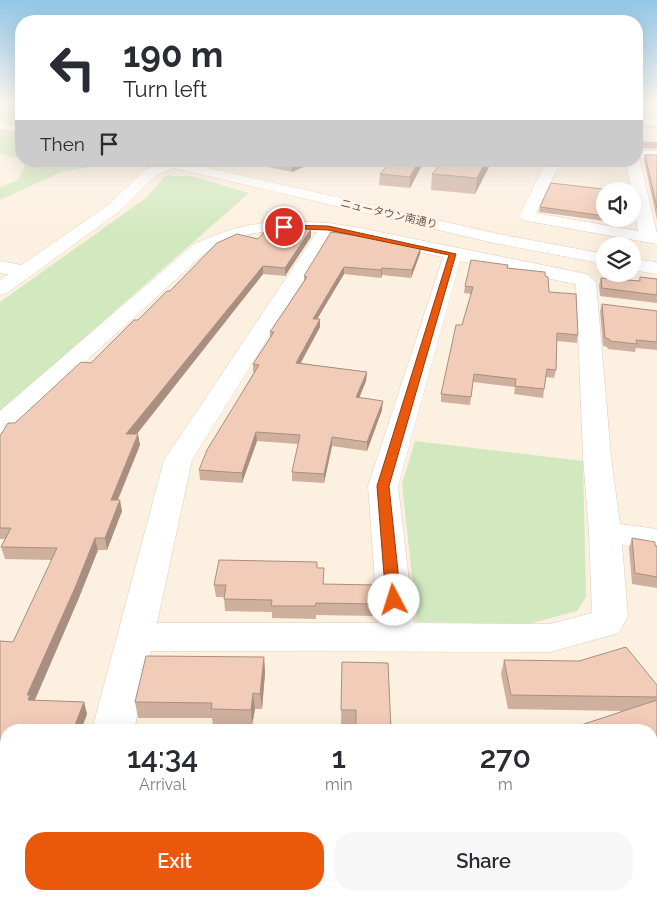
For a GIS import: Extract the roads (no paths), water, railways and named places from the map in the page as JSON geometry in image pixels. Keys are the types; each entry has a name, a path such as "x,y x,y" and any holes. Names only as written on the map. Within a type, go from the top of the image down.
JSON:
{"street":[{"path":"643,154 657,155"},
{"path":"0,289 114,208 151,172 162,167"},
{"name":"ニュータウン南通り","path":"193,167 494,238 596,257"},
{"path":"551,167 527,216 652,238 634,167"},
{"path":"0,424 185,261 209,243 236,233 273,227 328,228 582,279 586,282 598,304 597,457 605,532 610,616 606,623 550,638 136,637"},
{"path":"114,724 178,460 328,228"},
{"path":"397,637 383,486 453,254"},
{"path":"641,265 657,268"},
{"path":"0,267 26,271"},
{"path":"605,532 657,540"}]}
